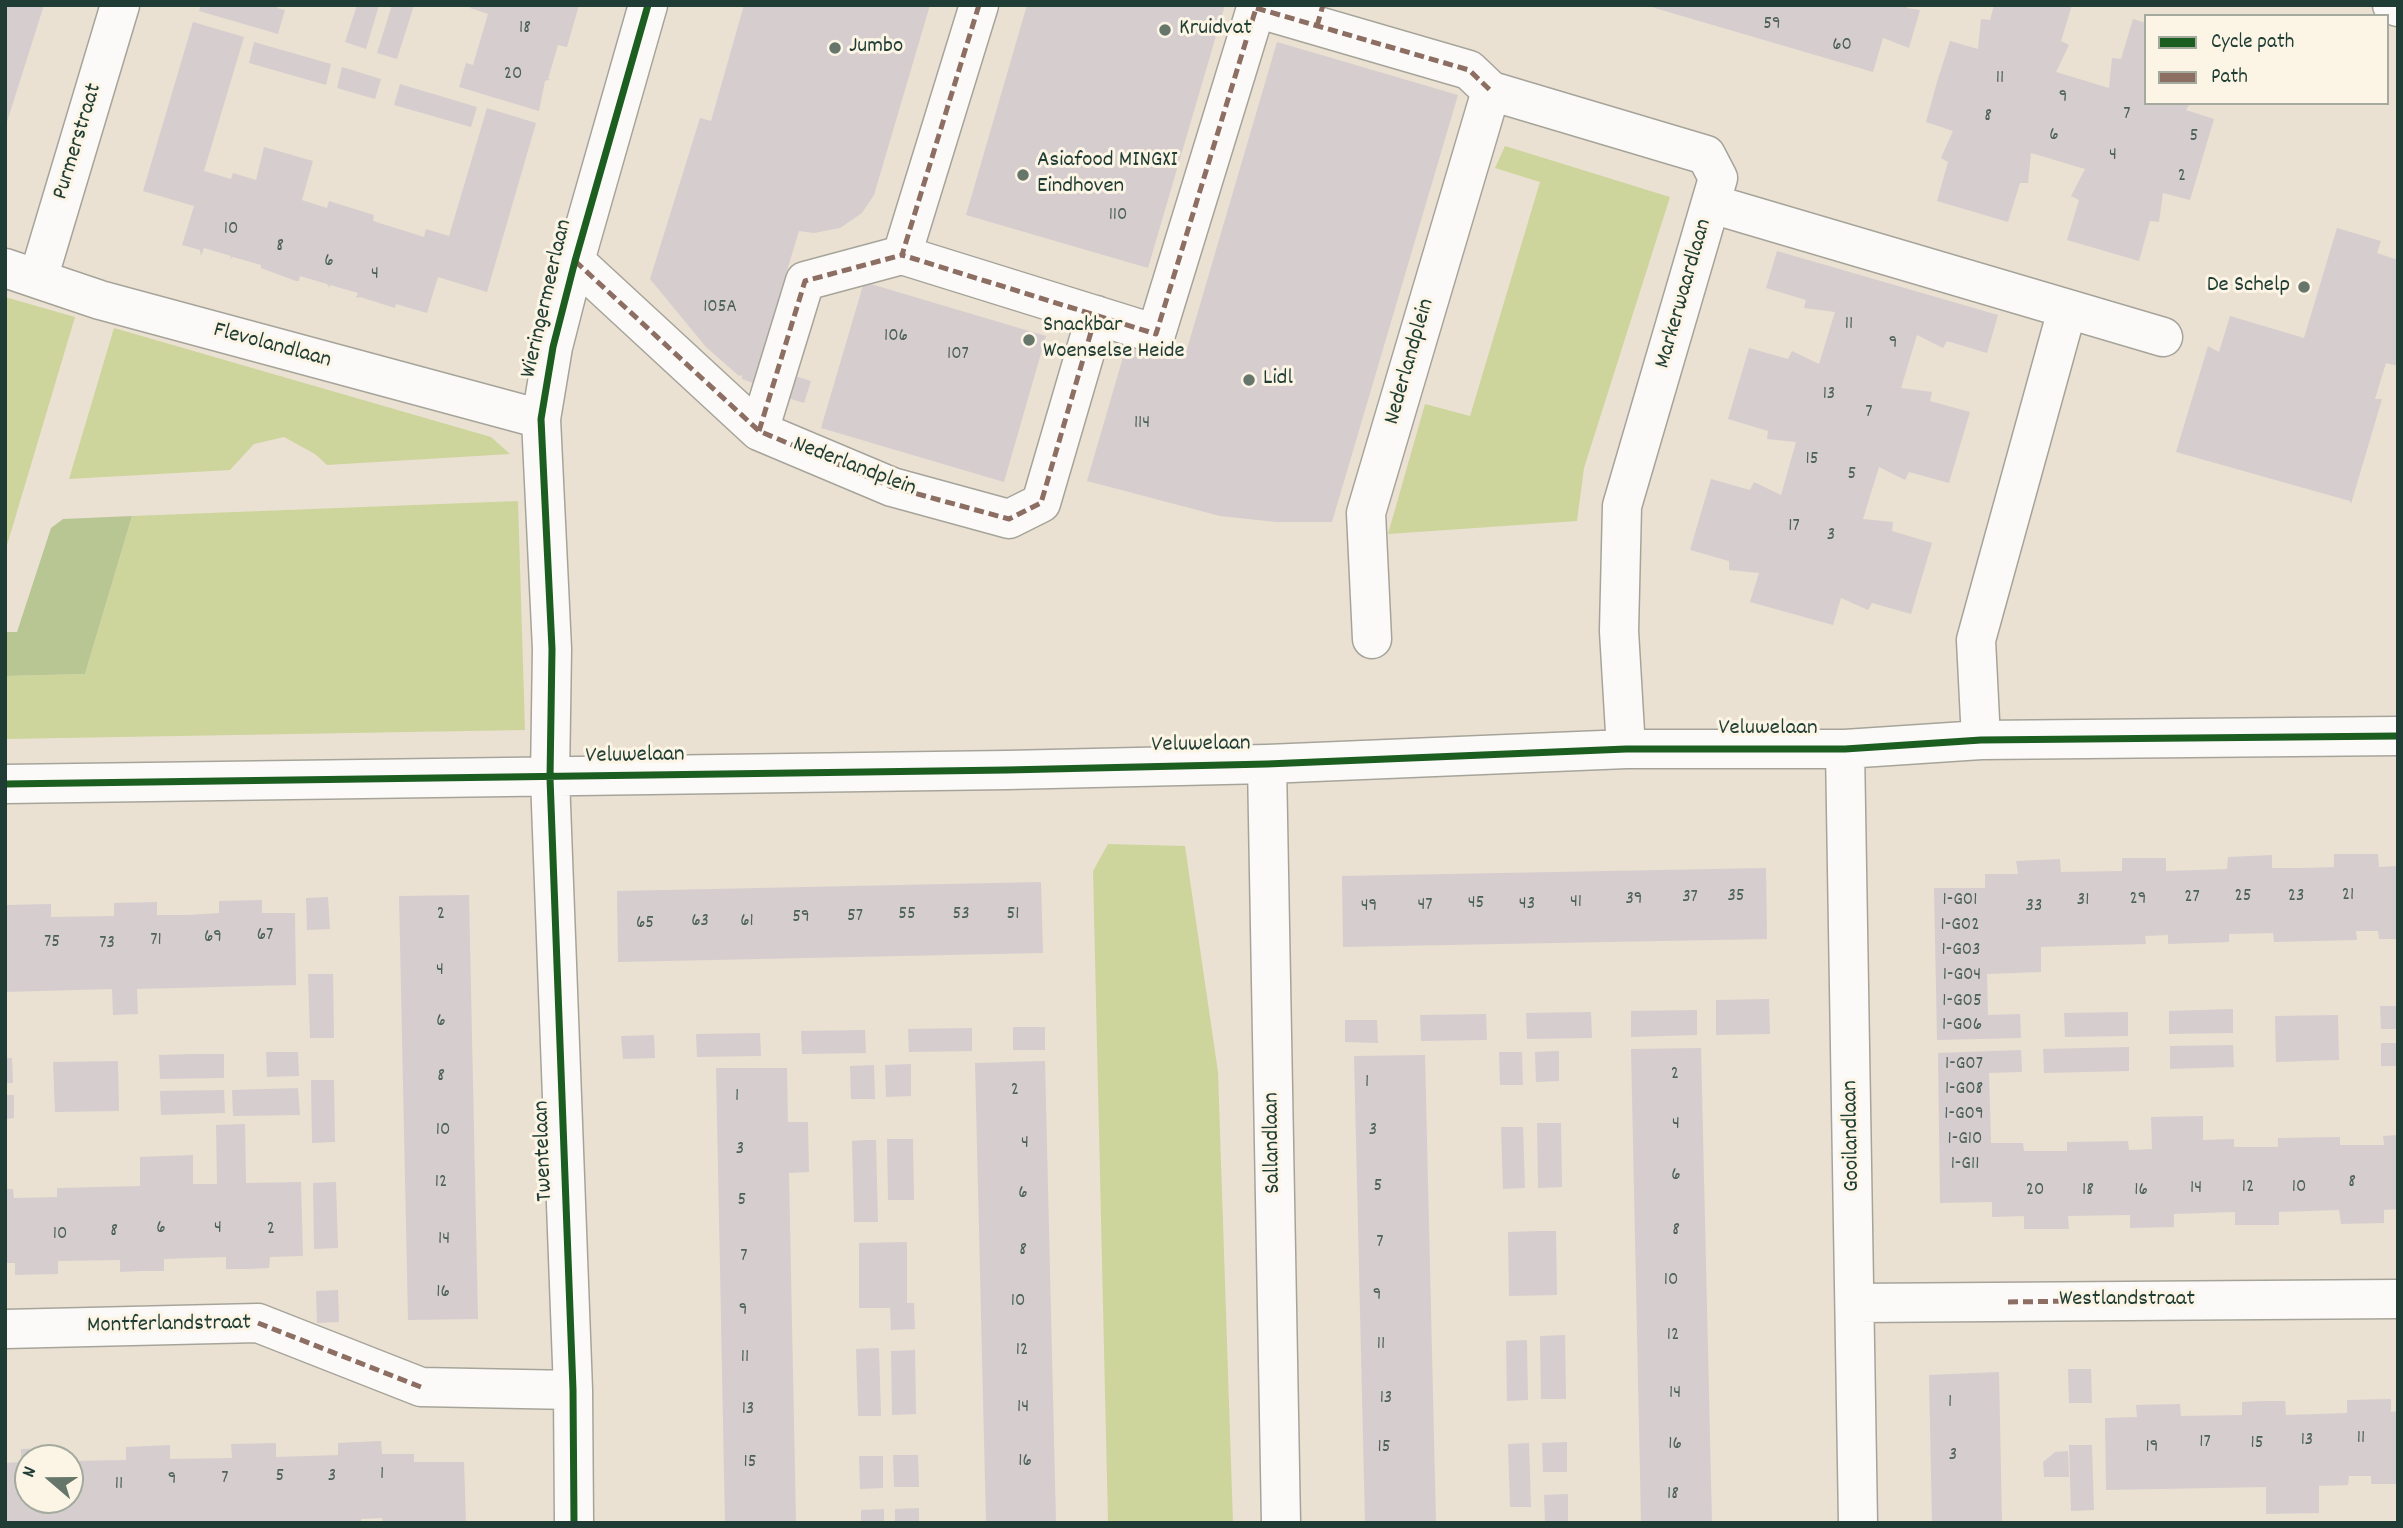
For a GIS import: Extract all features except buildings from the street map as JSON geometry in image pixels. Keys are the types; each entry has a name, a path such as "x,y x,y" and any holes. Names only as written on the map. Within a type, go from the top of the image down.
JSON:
{"street":[{"name":"Purmerstraat","path":"22,273 120,5"},
{"name":"Wieringermeerlaan","path":"550,778 552,649 541,419 553,347 575,261 648,5"},
{"path":"902,255 979,5"},
{"path":"2392,5 2398,7"},
{"path":"759,431 805,281 902,255 1156,334 1256,7 1320,16 1469,70 1491,91 1706,155 1718,177 1712,204"},
{"name":"Nederlandplein","path":"1372,639 1367,513 1491,91"},
{"name":"Markerwaardlaan","path":"1626,750 1619,631 1622,506 1712,204 2163,337"},
{"name":"Nederlandplein","path":"575,261 759,431 892,486 1009,519 1041,503 1096,315"},
{"name":"Flevolandlaan","path":"22,273 100,300 541,419"},
{"path":"1981,740 1976,640 2067,310"},
{"name":"Veluwelaan","path":"5,784 550,778 1267,764 1626,750 1845,749 1981,740 2398,736"},
{"name":"Gooilandlaan","path":"1845,749 1858,1523"},
{"name":"Sallandlaan","path":"1267,764 1281,1523"},
{"name":"Twentelaan","path":"550,778 573,1390 574,1523"},
{"name":"Westlandstraat","path":"1856,1303 2398,1299"},
{"name":"Montferlandstraat","path":"5,1329 258,1323 421,1387 573,1390"}],"green space":[{"path":"1505,146 1670,197 1584,468 1577,521 1388,534 1425,404 1470,416 1540,182 1495,168"},
{"path":"5,297 75,317 5,552"},
{"path":"114,328 491,437 510,454 327,465 315,454 284,437 254,444 230,470 69,479"},
{"path":"518,501 525,730 5,739 5,676 85,674 132,516"},
{"path":"132,516 85,674 5,676 5,632 17,632 51,528 63,519"},
{"path":"1108,844 1185,846 1218,1072 1233,1523 1108,1523 1093,871"}],"marked path":[{"path":"979,5 902,255 1156,334 1257,5"},
{"path":"1317,26 1323,5"},
{"path":"1256,8 1469,70 1491,91"},
{"path":"759,431 805,281 902,255"},
{"path":"575,261 759,431 892,487 1009,519 1041,503 1096,315"},
{"path":"2008,1302 2075,1301"},
{"path":"258,1323 421,1387"}],"cycle path":[{"path":"574,1523 573,1390 550,778 552,649 541,419 553,347 575,261 648,5"},
{"path":"5,784 1007,770 1267,764 1626,749 1845,749 1981,740 2398,736"}],"place":[{"name":"Kruidvat","path":"1165,30"},
{"name":"Jumbo","path":"835,48"},
{"name":"Asiafood MINGXI Eindhoven","path":"1023,175"},
{"name":"De Schelp","path":"2304,287"},
{"name":"Snackbar Woenselse Heide","path":"1029,340"},
{"name":"Lidl","path":"1249,380"}]}
